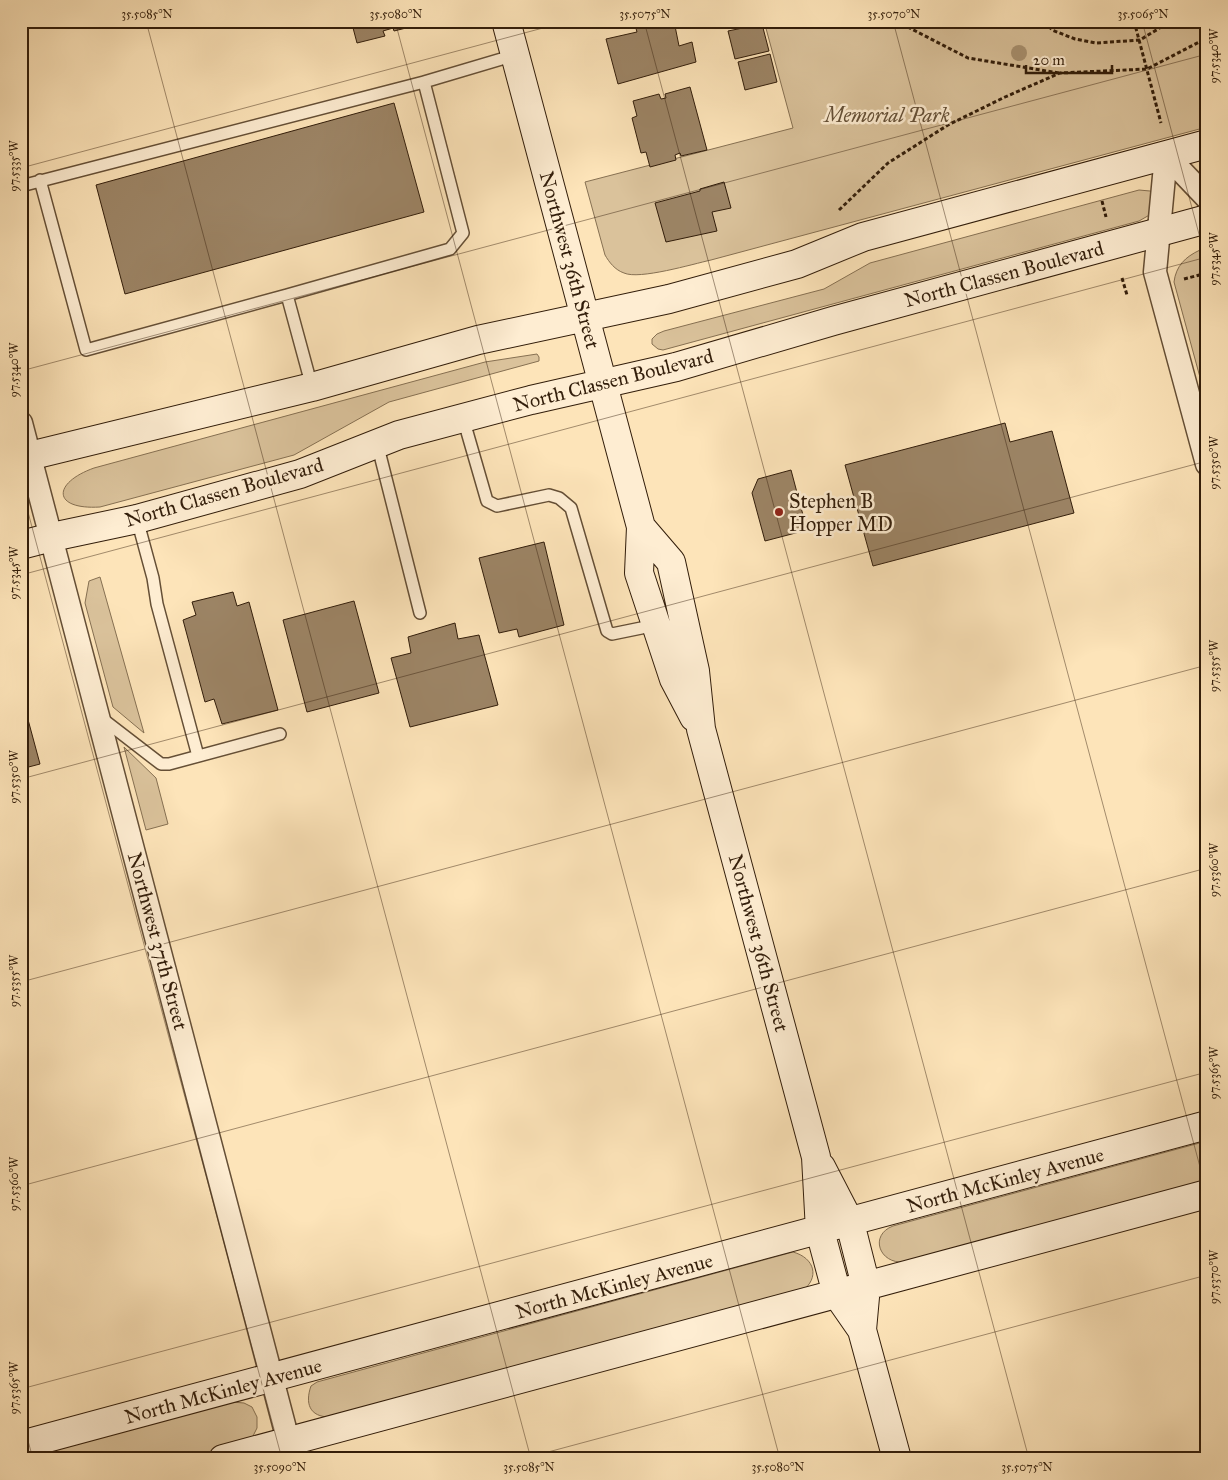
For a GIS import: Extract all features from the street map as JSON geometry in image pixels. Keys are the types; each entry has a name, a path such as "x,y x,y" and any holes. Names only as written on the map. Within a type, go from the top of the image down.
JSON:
{"street":[{"name":"Northwest 36th Street","path":"506,21 641,527 639,572 674,679 701,729"},
{"path":"26,457 312,387 478,340 668,299 798,264 863,237 1207,144"},
{"path":"1166,155 1207,198"},
{"path":"1166,155 1155,272 1207,464"},
{"name":"North Classen Boulevard","path":"21,545 137,519 300,474 400,435 531,400 676,367 833,321 1207,219"},
{"name":"Northwest 37th Street","path":"21,423 26,457 52,537 291,1450"},
{"name":"Northwest 36th Street","path":"641,527 670,562 695,671 701,729 816,1157 820,1231 837,1294 862,1330 897,1459"},
{"name":"North McKinley Avenue","path":"21,1445 850,1223 1207,1125"},
{"name":"Northwest 36th Street","path":"816,1157 850,1223 866,1286 862,1330"},
{"path":"223,1459 291,1450 837,1294 1207,1194"}],"lane":[{"path":"21,186 424,82 515,55"},
{"path":"40,180 86,350 450,249 463,233 424,82"},
{"path":"287,295 312,387"},
{"path":"463,418 488,501 497,506 549,495 560,498 571,508 607,630 612,634 656,625"},
{"path":"377,443 420,613"},
{"path":"137,519 153,578 156,604 198,756"},
{"path":"99,716 161,764 170,764 280,734"}],"path":[{"path":"896,21 968,58 1060,73 1147,69 1207,38"},
{"path":"904,25 907,21"},
{"path":"1045,21 1052,30 1075,39 1096,43 1140,40 1171,21"},
{"path":"1134,21 1161,123"},
{"path":"839,210 888,163 948,125 1060,73"},
{"path":"1176,282 1207,274"},
{"path":"1122,278 1127,295"}],"green space":[{"name":"Memorial Park","path":"764,21 1207,21 1207,127 680,268 631,275 621,272 613,266 605,255 585,182 793,128"},
{"path":"1139,190 1150,191 1158,196 1153,213 1139,221 663,350 658,349 652,344 652,339 664,331 824,289 870,263"},
{"path":"1200,250 1207,250 1207,403 1174,282 1177,271 1182,263"},
{"path":"537,354 539,361 389,402 294,455 100,507 84,507 73,504 66,500 63,494 70,481 94,468 485,362"},
{"path":"100,577 144,733 113,707 85,603 89,581"},
{"path":"124,747 156,778 168,824 146,830"},
{"path":"1207,1141 1207,1182 904,1262 888,1258 880,1248 881,1236 893,1226"},
{"path":"793,1252 806,1259 812,1269 813,1275 811,1280 802,1291 330,1417 317,1415 310,1408 309,1392 311,1386 317,1382"},
{"path":"232,1402 244,1403 252,1407 257,1417 257,1428 252,1438 242,1444 187,1459 23,1459"}],"building":[{"path":"354,21 421,21 422,24 394,31 393,28 383,31 385,36 357,43 352,24 355,24"},
{"path":"649,21 674,21 679,46 692,42 696,62 618,84 606,39 637,32 635,25"},
{"path":"727,21 741,21 728,25"},
{"path":"762,24 769,51 735,59 728,31"},
{"path":"770,54 777,82 745,90 738,62"},
{"path":"690,87 707,150 681,156 680,153 675,155 676,160 650,167 646,152 641,153 632,118 637,116 633,101 659,94 661,99 666,98 665,94"},
{"path":"394,103 424,212 125,294 96,185"},
{"path":"724,182 731,208 712,212 717,231 666,242 655,203 700,191 700,189"},
{"path":"1005,423 1010,442 1052,431 1074,513 873,566 845,465"},
{"name":"Stephen B Hopper MD","path":"791,470 807,530 765,541 752,493 758,479"},
{"path":"544,542 564,625 519,637 517,629 499,633 479,558"},
{"path":"233,592 237,606 249,602 278,710 222,724 214,699 205,702 183,620 196,615 192,602"},
{"path":"354,601 379,693 307,712 283,620"},
{"path":"455,623 458,639 479,635 498,705 410,727 391,658 411,653 408,637"},
{"path":"23,701 40,764 21,769 21,702"}],"place":[{"name":"Stephen B Hopper MD","path":"779,512"}]}
